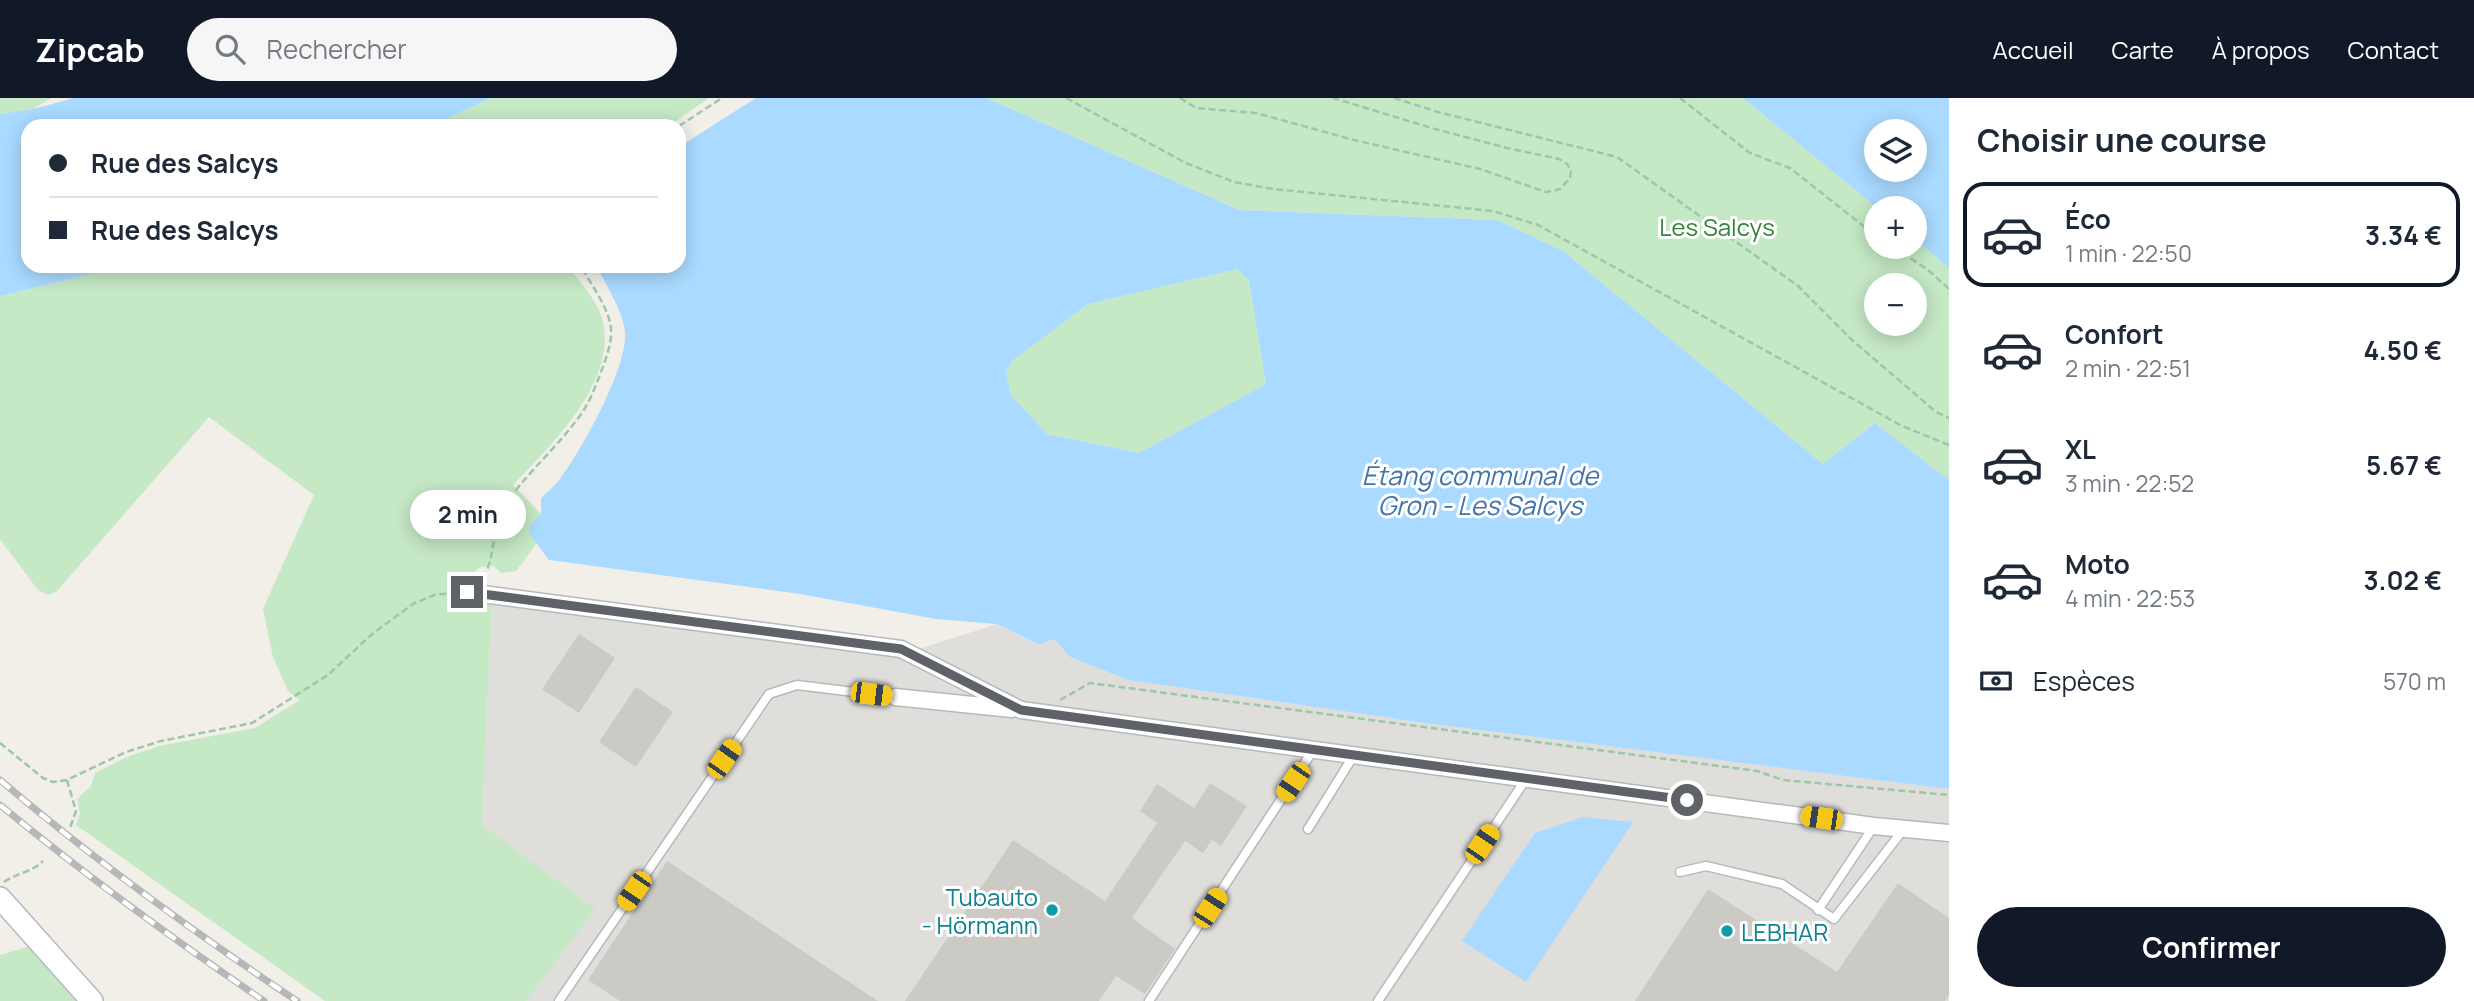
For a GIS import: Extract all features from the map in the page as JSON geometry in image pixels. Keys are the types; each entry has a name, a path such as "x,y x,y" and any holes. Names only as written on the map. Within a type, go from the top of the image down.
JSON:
{"main road":[{"path":"0,898 92,1001"}],"street":[{"path":"467,592 901,649 1021,710"},
{"path":"895,697 1039,712 1874,826 1949,833"}],"lane":[{"path":"559,1001 769,694 797,685 895,697"},
{"path":"1149,1001 1314,749"},
{"path":"1308,829 1354,755"},
{"path":"1378,1001 1527,777"},
{"path":"1818,909 1874,826"},
{"path":"1681,872 1706,866 1782,884 1834,919 1905,828"}],"path":[{"path":"686,121 722,98"},
{"path":"1066,98 1186,163 1234,182 1273,189 1493,211 1538,225 1902,426 1949,445"},
{"path":"1180,98 1196,107 1256,113 1354,140 1480,169 1546,192 1560,190 1570,178 1571,171 1567,164 1559,159 1507,149 1333,98"},
{"path":"1394,98 1438,112 1531,133 1617,157 1798,286 1852,340 1936,412 1949,418"},
{"path":"1680,98 1750,153 1790,168 1864,226"},
{"path":"1912,259 1949,289"},
{"path":"0,743 43,778 53,782 67,780 126,752 161,741 252,723 328,675 371,635 413,604 434,595 467,592 479,582 489,567 493,540 502,510 529,473 579,417 594,391 611,342 611,326 604,307 585,273"},
{"path":"1039,712 1090,684 1757,771 1783,780 1949,795"},
{"path":"67,780 76,811 71,828"},
{"path":"0,886 8,879 29,872 43,861"}],"shaded area":[{"path":"492,601 900,655 997,624 1040,645 1054,639 1070,657 1128,680 1425,723 1949,789 1949,1001 526,1001 594,909 482,825"}],"green space":[{"path":"0,98 51,98 33,109 0,114"},
{"path":"490,98 709,98 679,119 446,119"},
{"name":"Les Salcys","path":"987,98 1743,98 1864,197 1864,259 1927,259 1927,249 1949,268 1949,480 1875,423 1823,464 1563,251 1497,220 1239,210"},
{"path":"1236,269 1249,281 1266,384 1139,453 1047,434 1011,395 1006,372 1013,359 1088,304"},
{"path":"96,273 573,273 589,293 599,310 605,334 602,359 594,383 564,428 513,485 541,514 529,533 537,543 516,571 502,573 493,566 480,567 462,582 463,588 492,601 482,825 595,909 526,1001 325,1001 76,825 80,814 77,799 91,786 95,773 127,757 159,746 255,728 300,700 288,691 273,657 263,609 314,495 209,417 57,591 48,595 38,590 0,539 0,296"},
{"path":"30,946 78,1001 0,1001 0,955"}],"water":[{"path":"74,98 490,98 446,119 21,119 21,273 96,273 0,296 0,114"},
{"name":"Étang communal de Gron - Les Salcys","path":"756,98 987,98 1239,210 1497,220 1563,251 1823,464 1875,423 1949,480 1949,789 1425,723 1128,680 1070,657 1054,639 1040,645 997,624 936,619 800,594 549,560 529,533 530,526 541,514 541,498 560,479 580,448 602,407 620,364 625,331 600,273 686,273 686,143","holes":["1237,269 1249,281 1266,384 1139,453 1047,434 1011,395 1006,372 1013,360 1088,304"]},
{"path":"1743,98 1949,98 1949,268 1927,249 1927,196 1864,197"},
{"path":"1583,817 1632,824 1526,982 1462,941 1535,833"}],"building":[{"path":"579,634 615,658 579,713 542,689"},
{"path":"636,687 673,712 636,767 599,742"},
{"name":"Tubauto - Hörmann","path":"1210,783 1247,806 1221,846 1212,840 1203,853 1185,841 1132,918 1175,949 1145,994 1116,976 1099,1001 905,1001 1013,840 1105,901 1157,823 1140,811 1157,784 1194,808"},
{"path":"667,861 878,1001 620,1001 588,980"},
{"path":"1898,883 1949,918 1949,995 1945,1001 1635,1001 1708,889 1837,972"}],"railway":[{"path":"0,780 146,895 297,1001"},
{"path":"0,805 130,906 264,1001"}],"place":[{"name":"Tubauto - Hörmann","path":"1052,910"},
{"name":"LEBHAR","path":"1727,931"}],"route":[{"path":"467,592 901,649 1021,710 1687,800"}]}
